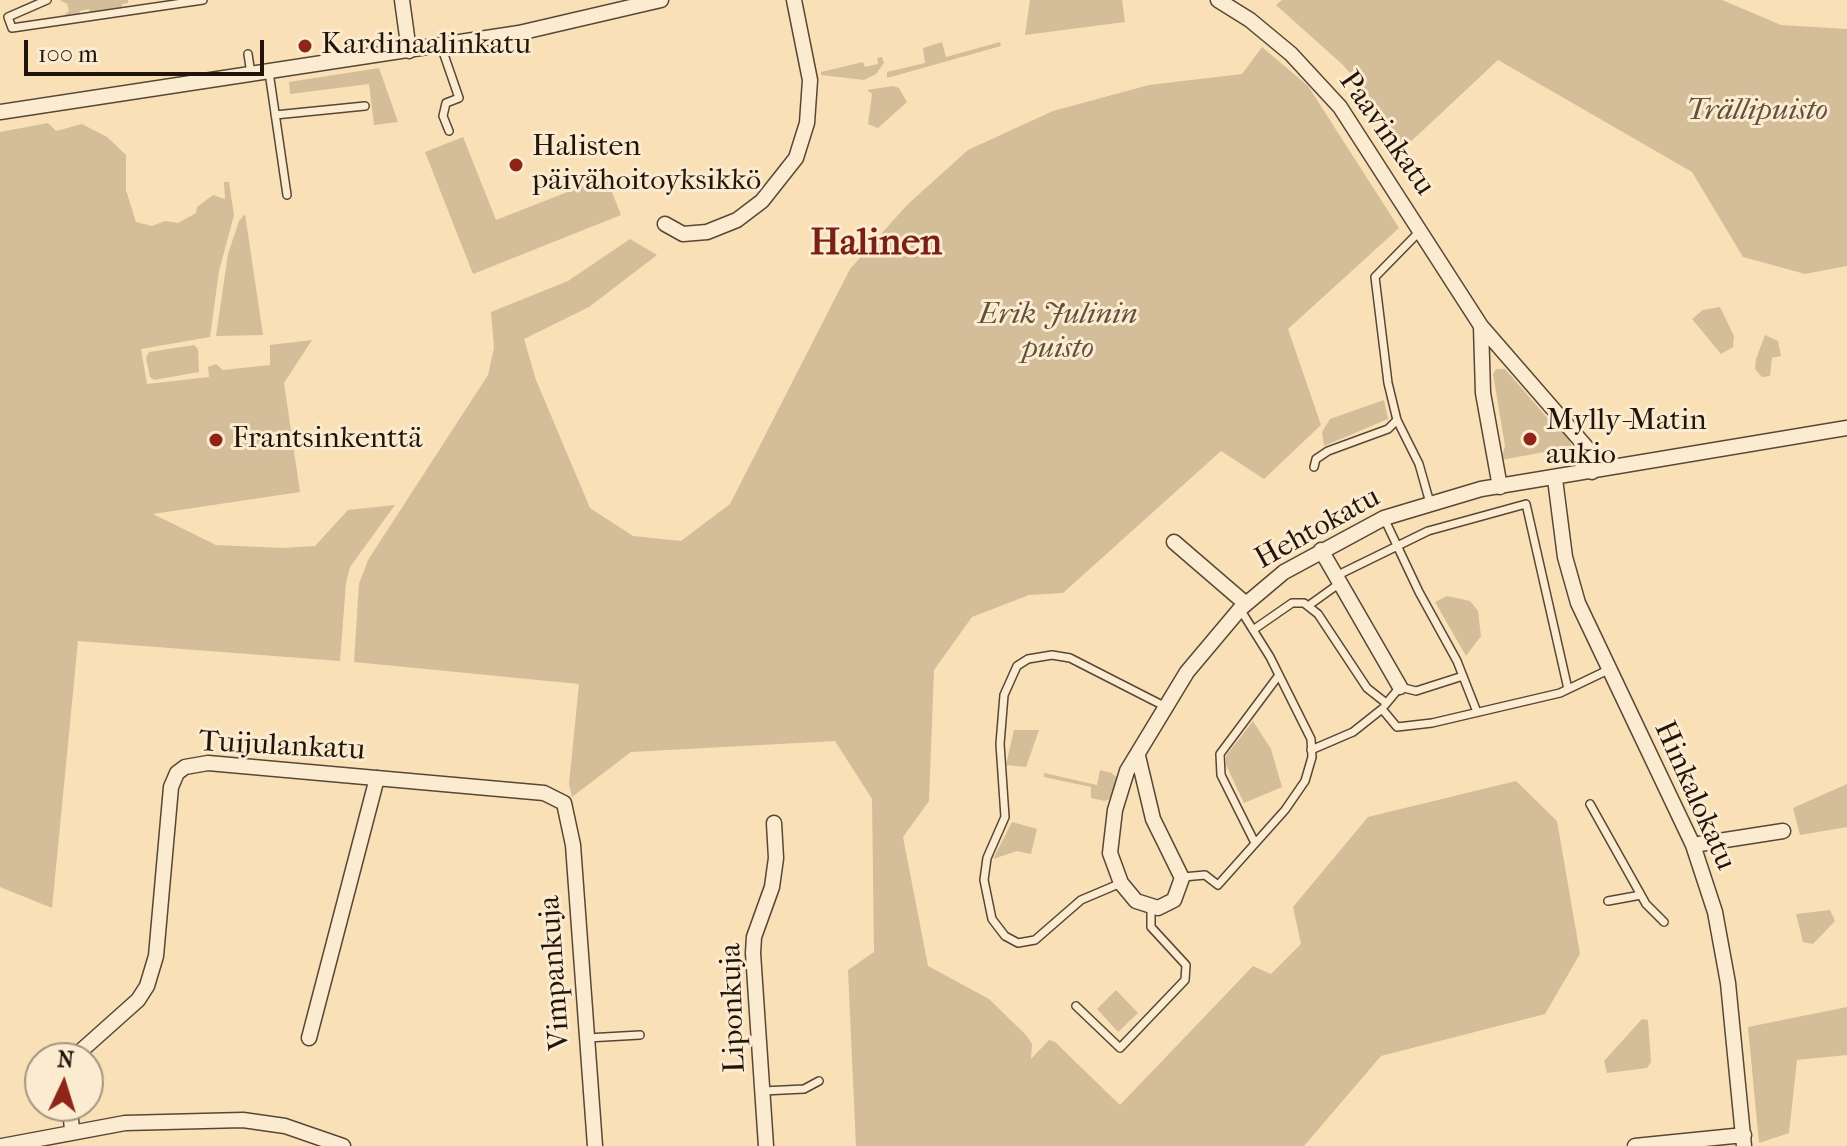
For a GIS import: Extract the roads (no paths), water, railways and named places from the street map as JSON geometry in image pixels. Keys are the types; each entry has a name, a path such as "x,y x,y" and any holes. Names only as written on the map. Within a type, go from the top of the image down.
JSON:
{"street":[{"path":"402,0 409,51"},
{"path":"0,112 441,46 533,30 661,0"},
{"path":"665,224 683,234 707,232 737,220 762,201 796,158 807,123 810,80 794,0"},
{"name":"Paavinkatu","path":"1218,0 1250,20 1291,54 1340,107 1481,326 1508,353 1587,448 1592,472"},
{"path":"1481,326 1483,393 1500,487"},
{"path":"1482,364 1502,359 1508,353"},
{"name":"Hehtokatu","path":"1121,883 1110,853 1111,829 1127,771 1164,706 1196,661 1243,607 1284,572 1384,518 1430,503 1500,487 1847,428"},
{"name":"Hinkalokatu","path":"1555,479 1565,557 1578,603 1693,845 1715,912 1724,955 1744,1141"},
{"path":"1174,542 1243,607"},
{"path":"1321,550 1400,687"},
{"path":"1121,883 1136,901 1151,908 1164,907 1181,890 1182,878 1153,819 1138,756"},
{"name":"Tuijulankatu","path":"91,1042 138,1000 147,986 156,956 171,787 181,769 208,763 544,793 561,799"},
{"path":"309,1038 377,778"},
{"name":"Vimpankuja","path":"561,799 567,809 573,845 595,1146"},
{"name":"Liponkuja","path":"766,1146 753,953 754,937 772,887 776,858 774,823"},
{"path":"1693,845 1783,831"},
{"path":"2,1146 125,1123 243,1120 285,1126 343,1146"},
{"path":"71,1122 72,1131"},
{"path":"1635,1146 1744,1141"}],"lane":[{"path":"43,23 44,1 8,17 12,28 43,23 158,3 203,0"},
{"path":"441,46 459,98 446,103 443,116 449,131"},
{"path":"248,54 251,74"},
{"path":"269,72 287,195"},
{"path":"275,115 365,106"},
{"path":"1421,231 1375,277 1388,383 1397,420 1419,464 1430,503"},
{"path":"1314,467 1316,459 1328,451 1388,429 1397,420"},
{"path":"1308,606 1338,580 1397,545 1470,517 1526,504 1568,689"},
{"path":"1384,518 1463,676 1477,712"},
{"path":"1253,630 1292,603 1308,606 1336,639 1367,688 1384,706 1397,727 1477,712 1568,689 1608,670"},
{"path":"1182,878 1205,875 1218,885 1254,841 1285,810 1305,781 1311,739 1243,607"},
{"path":"1121,883 1081,900 1035,940 1018,943 1005,936 992,919 984,880 987,858 1005,817 1000,744 1004,695 1017,666 1028,659 1052,655 1070,658 1164,706"},
{"path":"1254,841 1221,775 1220,754 1279,675"},
{"path":"1311,750 1353,732 1384,706 1400,687 1416,691 1463,676"},
{"path":"1590,804 1641,895 1664,922"},
{"path":"1608,901 1641,895"},
{"path":"1076,1006 1120,1048 1185,980 1186,965 1151,927 1151,908"},
{"path":"587,1038 640,1035"},
{"path":"763,1091 804,1089 819,1081"}],"place":[{"name":"Kardinaalinkatu","path":"305,46"},
{"name":"Halisten päivähoitoyksikkö","path":"516,165"},
{"name":"Mylly-Matin aukio","path":"1530,439"},
{"name":"Frantsinkenttä","path":"216,440"}],"district":[{"name":"Halinen","path":"876,245"}],"park label":[{"name":"Trällipuisto","path":"1757,112"},
{"name":"Erik Julinin puisto","path":"1058,333"}]}
